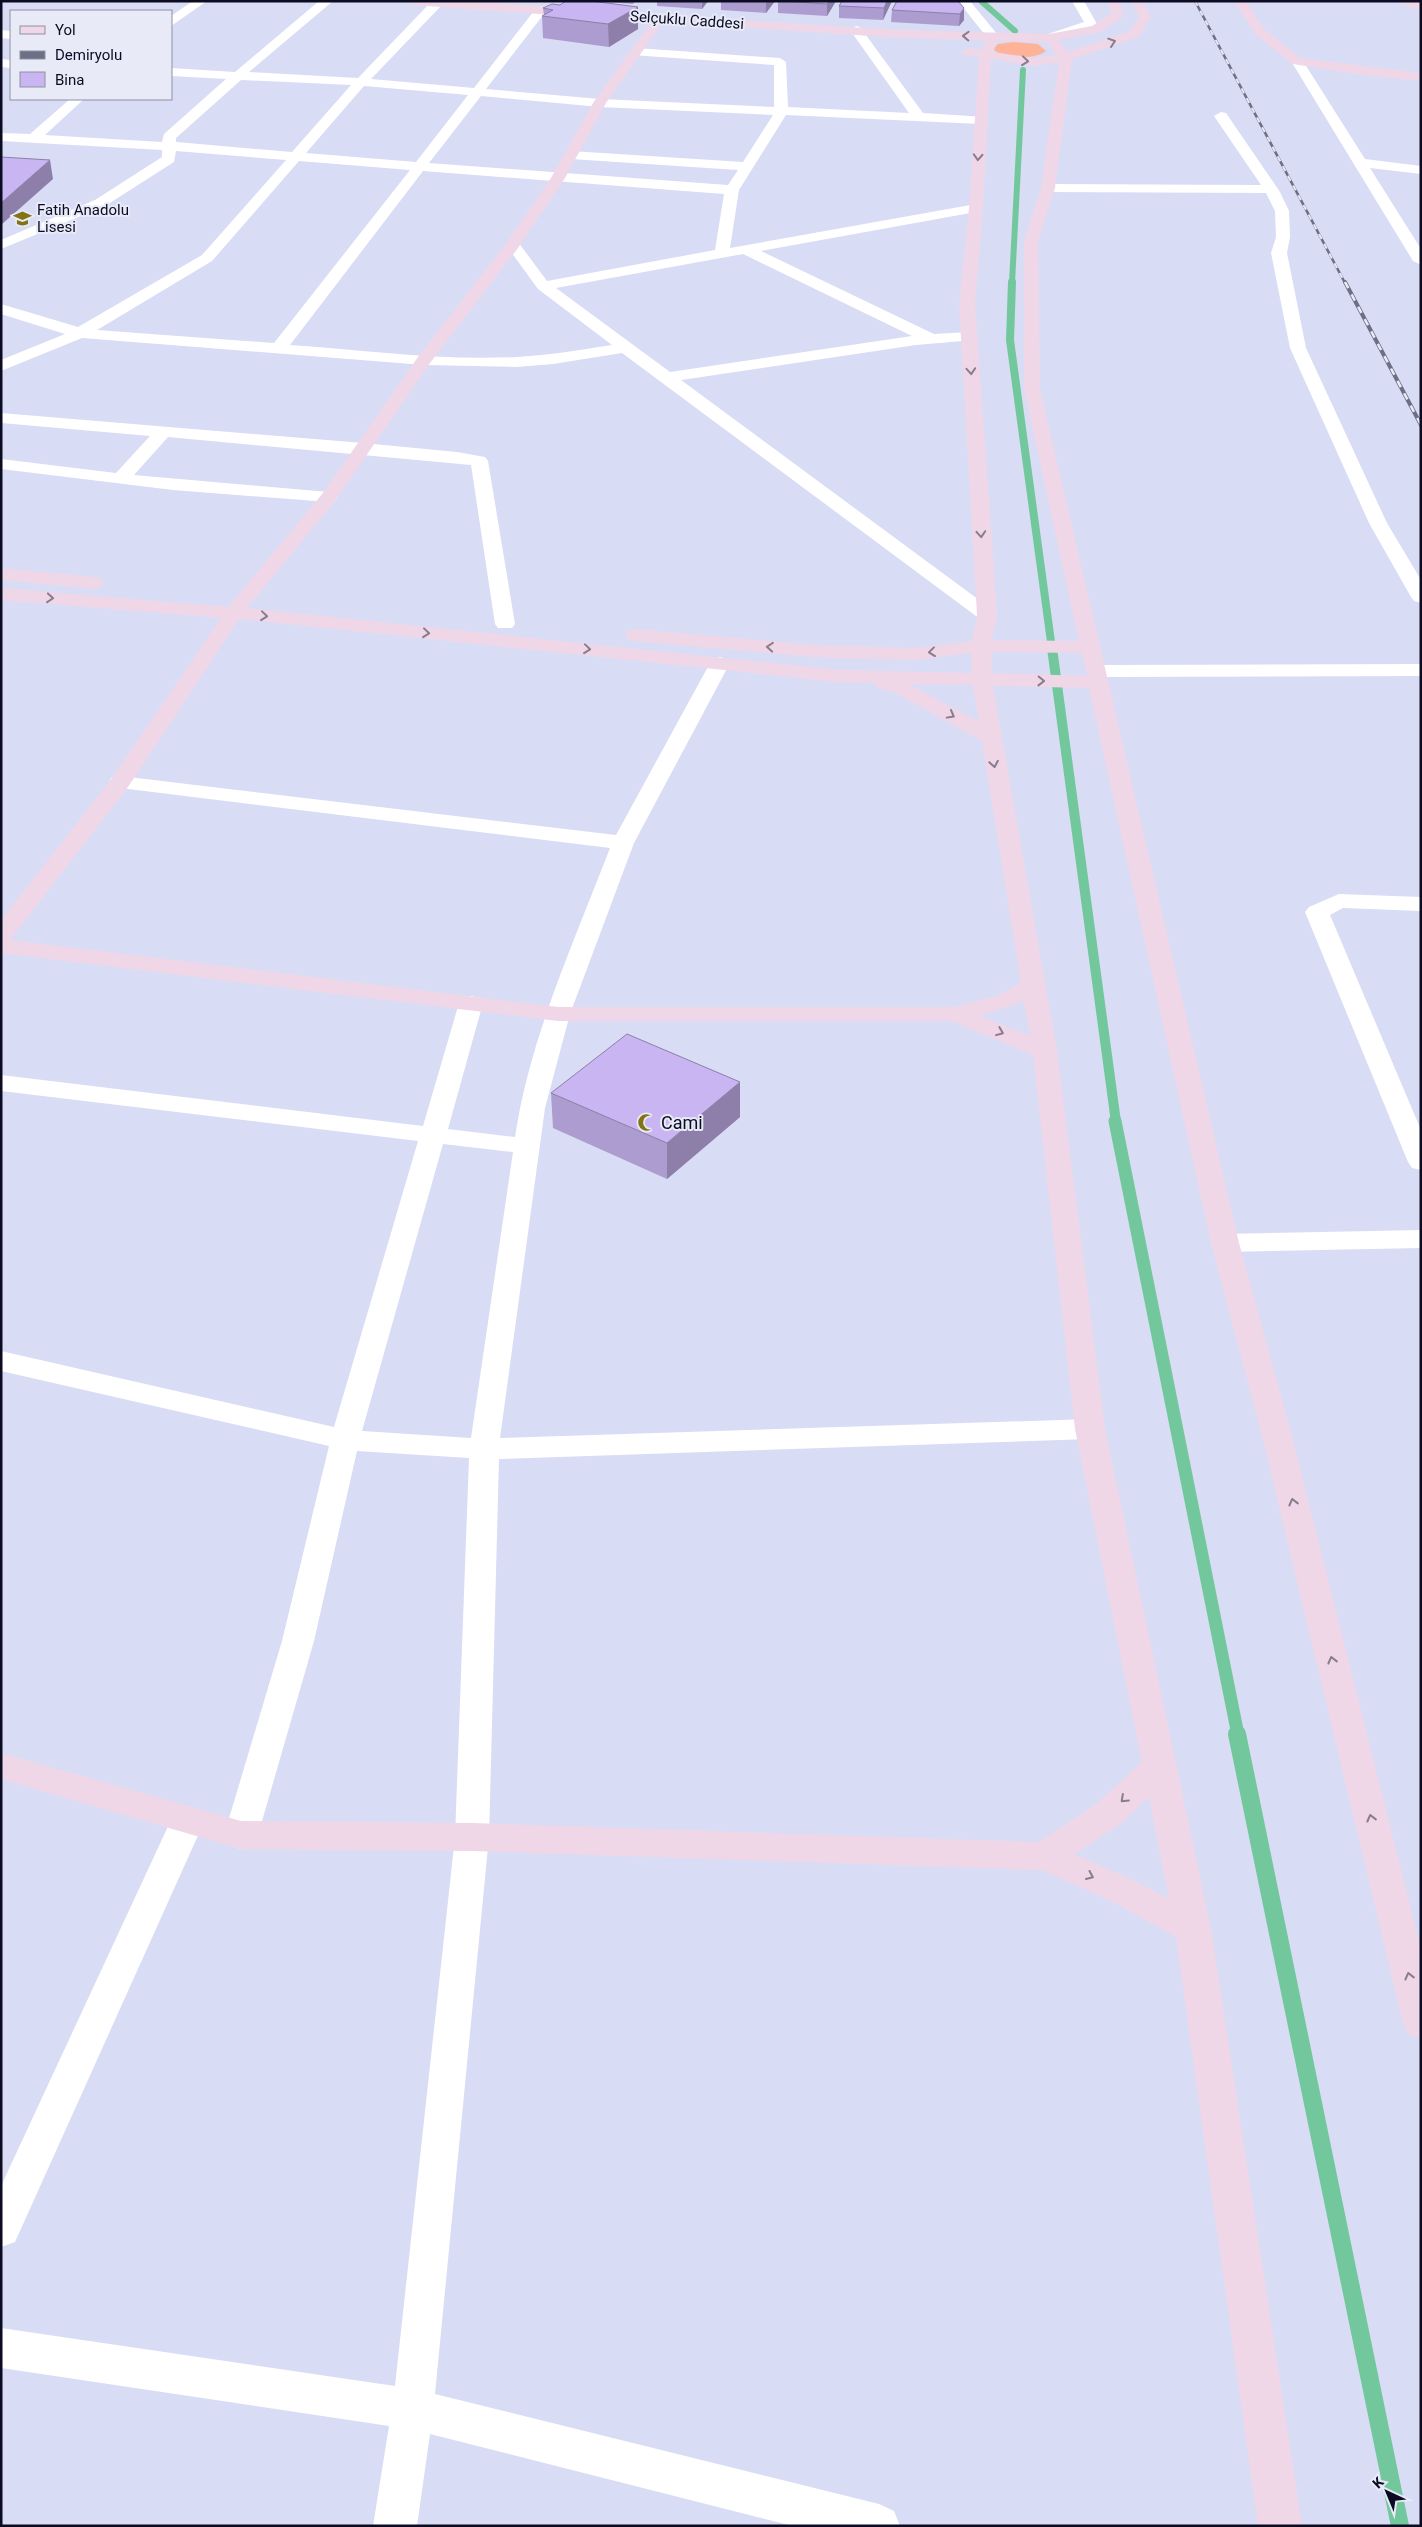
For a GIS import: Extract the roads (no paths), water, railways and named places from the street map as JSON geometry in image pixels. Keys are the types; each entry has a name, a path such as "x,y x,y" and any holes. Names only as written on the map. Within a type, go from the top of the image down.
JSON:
{"main road":[{"path":"414,1 590,13"},
{"name":"Selçuklu Caddesi","path":"630,16 856,30 989,46 1049,38 1096,29 1117,15 1114,1"},
{"path":"1137,1 1145,17 1135,34 1066,57 1034,62 989,46 980,120 976,208 967,304 987,614 994,646 990,737 1045,1051 1090,1429 1192,1929 1280,2526"},
{"path":"1240,1 1259,32 1297,61 1362,71 1421,77"},
{"path":"1404,1 1421,6"},
{"path":"1,936 120,782 240,606 329,497 424,360 513,245 558,178 600,103 660,18"},
{"name":"Selçuklu Caddesi","path":"900,34 989,46"},
{"path":"1049,38 1066,57 1048,188 1031,241 1032,389 1091,670 1225,1243 1278,1440 1421,2023"},
{"path":"1297,61 1421,70"},
{"path":"1,574 240,606 720,663 858,676 994,680 1091,670"},
{"path":"1,594 240,606 595,632"},
{"path":"615,634 814,651 916,654 994,646 1067,647 1091,670"},
{"path":"858,676 901,688 990,737"},
{"path":"1,946 558,1014 954,1014 1003,1003 1016,998 1033,986"},
{"path":"954,1014 1045,1051"},
{"path":"1,1766 241,1835 472,1837 1045,1856 1122,1891 1192,1929"},
{"path":"1045,1856 1107,1814 1159,1766"}],"street":[{"path":"172,21 201,1"},
{"path":"1,245 100,203 169,159 169,136 327,1"},
{"path":"964,1 989,46"},
{"path":"1049,38 1091,24 1078,1"},
{"path":"1,366 80,333 208,258 361,82 437,3"},
{"path":"278,349 541,10"},
{"path":"856,30 919,117"},
{"path":"636,52 780,62 781,112 732,190 722,254"},
{"path":"1297,61 1421,261"},
{"path":"172,72 361,82 600,103 980,120"},
{"path":"34,138 77,100"},
{"path":"1221,116 1271,189 1282,211 1283,237 1279,253 1298,348 1378,523 1421,597"},
{"path":"1,137 169,146 558,178 732,190"},
{"path":"571,155 747,166"},
{"path":"1362,163 1421,170"},
{"path":"1048,188 1271,189"},
{"path":"543,286 976,208"},
{"path":"513,245 543,286 987,614"},
{"path":"746,250 931,339"},
{"path":"1,309 80,333 424,360 544,360 627,347"},
{"path":"670,378 931,339 969,336"},
{"path":"1,418 363,448 480,461 505,624"},
{"path":"120,479 164,431"},
{"path":"1,464 120,479 329,497"},
{"path":"395,2526 414,2409 472,1837 484,1449 532,1108 558,1014 623,843 720,663"},
{"path":"1091,670 1421,670"},
{"path":"120,782 623,843"},
{"path":"1421,904 1339,901 1317,912 1421,1162"},
{"path":"241,1835 298,1641 345,1440 471,1003"},
{"path":"1,1083 526,1146"},
{"path":"1225,1243 1421,1239"},
{"path":"1,1360 345,1440 484,1449 1090,1429"},
{"path":"1,2228 188,1820"},
{"path":"1,2348 414,2409 879,2526"}],"waterway":[{"path":"981,1 1015,31"},
{"path":"1012,283 1023,70"},
{"path":"1012,282 1010,340 1052,649"},
{"path":"1052,648 1116,1122"},
{"path":"1115,1121 1238,1735"},
{"path":"1237,1734 1400,2526"}],"railway":[{"path":"1195,1 1345,283"},
{"path":"1345,282 1421,425"}],"place":[{"name":"Fatih Anadolu Lisesi","path":"23,219"},
{"name":"Cami","path":"647,1122"}]}
